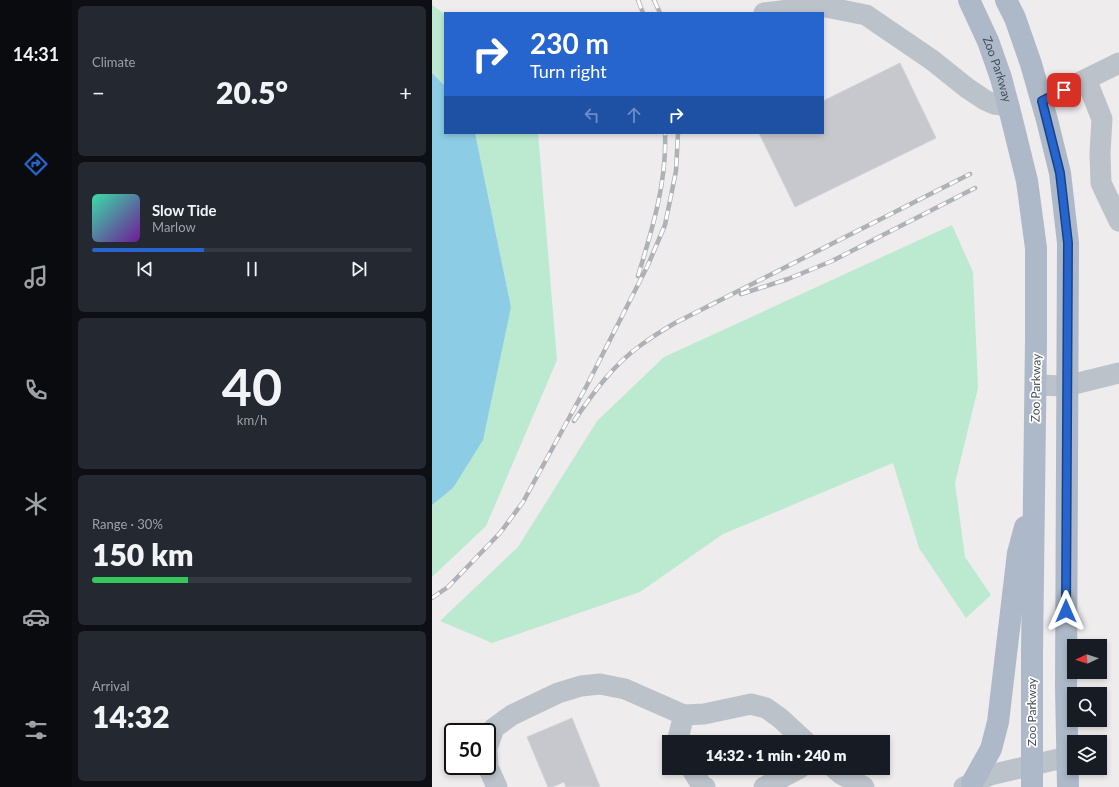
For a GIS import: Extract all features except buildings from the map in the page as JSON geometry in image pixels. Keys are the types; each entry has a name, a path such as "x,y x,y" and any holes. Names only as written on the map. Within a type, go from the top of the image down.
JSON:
{"main road":[{"name":"Zoo Parkway","path":"969,0 988,41 1009,106 1027,181 1036,248 1032,787"},
{"path":"1006,0 1015,18 1042,101 1060,173 1068,243 1066,386 1067,757"},
{"path":"968,785 990,749 998,722 1018,553 1034,489"},
{"path":"1068,775 1068,787"}],"street":[{"path":"772,12 821,6 866,15 932,60 967,88 985,100 994,104 1009,106"},
{"path":"1042,101 1119,63"},
{"path":"1086,79 1102,119 1100,153 1101,183 1119,221"},
{"path":"1036,385 1066,386 1119,373"},
{"path":"496,727 512,715 558,693 581,686 600,684 625,689 684,715 704,714 735,706 751,704 766,708 780,718 798,735"},
{"path":"679,735 684,715"},
{"path":"968,785 990,775 1067,757"},
{"path":"492,775 497,787"},
{"path":"695,775 702,786 705,787"},
{"path":"764,787 787,775"},
{"path":"843,775 864,787"}],"green space":[{"path":"432,5 444,13 444,85 432,73"},
{"path":"475,134 538,134 557,360 486,526 432,577 432,505 453,488 511,307"},
{"path":"952,225 973,272 978,388 955,483 965,557 991,595 966,618 919,548 893,463 723,534 640,592 492,643 440,621 518,547 597,421 664,357"}],"water":[{"path":"432,73 444,85 444,134 475,134 511,307 483,440 453,488 432,505"}],"railway":[{"path":"638,0 643,12"},
{"path":"654,0 660,12"},
{"path":"638,276 658,206 664,170 665,134"},
{"path":"432,598 448,587 500,533 523,502 586,387 648,265 665,225 676,171 678,134"},
{"path":"574,421 596,390 621,361 662,331 675,323 970,174"},
{"path":"741,294 788,279 832,261 975,188"}],"route":[{"path":"1064,90 1042,101 1060,173 1068,243 1066,386 1066,611"}]}
